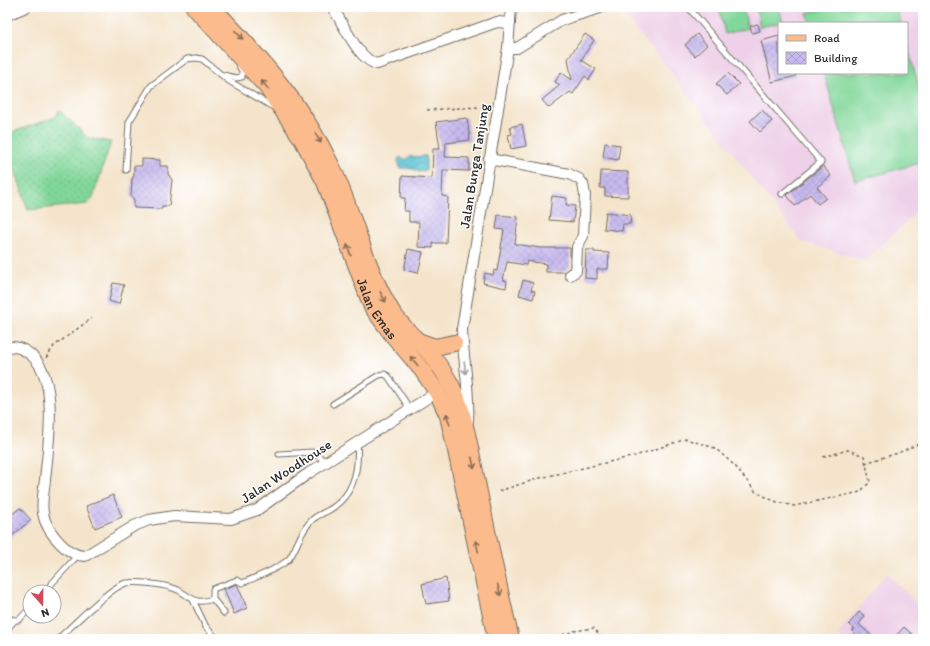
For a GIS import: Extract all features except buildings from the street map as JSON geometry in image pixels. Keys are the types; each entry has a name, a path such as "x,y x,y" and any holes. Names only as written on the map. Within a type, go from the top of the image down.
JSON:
{"main road":[{"name":"Jalan Emas","path":"193,7 266,86 302,139 325,182 372,307 391,333 422,370 437,392 448,416 496,639"},
{"name":"Jalan Emas","path":"212,7 275,74 300,108 333,168 350,207 380,290 397,320 436,361 448,380 459,404 467,434 511,639"},
{"path":"418,341 435,347 454,343"},
{"path":"436,361 432,366 431,374 437,392"}],"street":[{"path":"7,15 26,7"},
{"path":"332,7 362,54 372,63 377,64 497,22 510,23"},
{"name":"Jalan Bunga Tanjung","path":"462,329 508,48 511,7"},
{"path":"508,48 517,48 562,20 604,7"},
{"path":"489,159 569,174 579,179 583,184 585,195 583,236 577,247 576,270 570,275"},
{"path":"436,361 454,343 462,329"},
{"path":"462,329 462,350 469,402 467,434"},
{"path":"7,346 17,348 30,354 44,372 49,396 49,425 43,511 45,522 54,536 65,548 77,556"},
{"name":"Jalan Woodhouse","path":"77,556 85,556 134,526 161,517 174,516 230,519 256,510 326,462 437,392"}],"lane":[{"path":"193,7 212,34 236,62 243,75 242,77 236,78 222,75"},
{"path":"688,7 821,162 782,194"},
{"path":"126,170 128,122 151,86 190,58 202,59 229,81 288,117"},
{"path":"333,404 379,375 384,374 388,376 410,409"},
{"path":"224,613 214,599 213,589 236,580 242,583 255,578 289,559 302,531 312,520 334,507 345,498 354,481 358,462 357,443"},
{"path":"279,454 313,452 326,462"},
{"path":"51,584 77,556"},
{"path":"58,639 111,592 126,583 152,584 177,589 193,600 203,602 214,599"},
{"path":"193,600 206,627 217,639"},
{"path":"7,615 15,620"},
{"path":"7,629 15,620 19,620 22,617"}],"path":[{"path":"427,110 478,107 497,110"},
{"path":"44,372 46,356 54,346 92,318"},
{"path":"499,491 540,478 635,456 686,439 715,448 735,466 756,492 774,501 794,506 860,492 870,482 864,456 848,450 823,457"},
{"path":"865,463 898,453 923,442"},
{"path":"551,639 574,631 594,628 603,639"}],"shaded area":[{"path":"624,7 923,7 923,206 865,261 801,241 655,52 632,25"},
{"path":"887,573 923,610 923,639 842,639 838,634"}],"green space":[{"path":"719,7 743,7 748,28 725,34"},
{"path":"756,7 779,7 783,22 760,27"},
{"path":"828,7 896,7 901,22 810,22 807,13"},
{"path":"908,48 923,101 923,162 855,181 824,74 908,74"},
{"path":"59,110 88,138 111,142 93,197 87,204 28,210 7,145 7,134 56,117"}],"water":[{"path":"426,156 426,170 419,172 414,169 400,168 398,160 400,157 405,160 409,157"}]}
